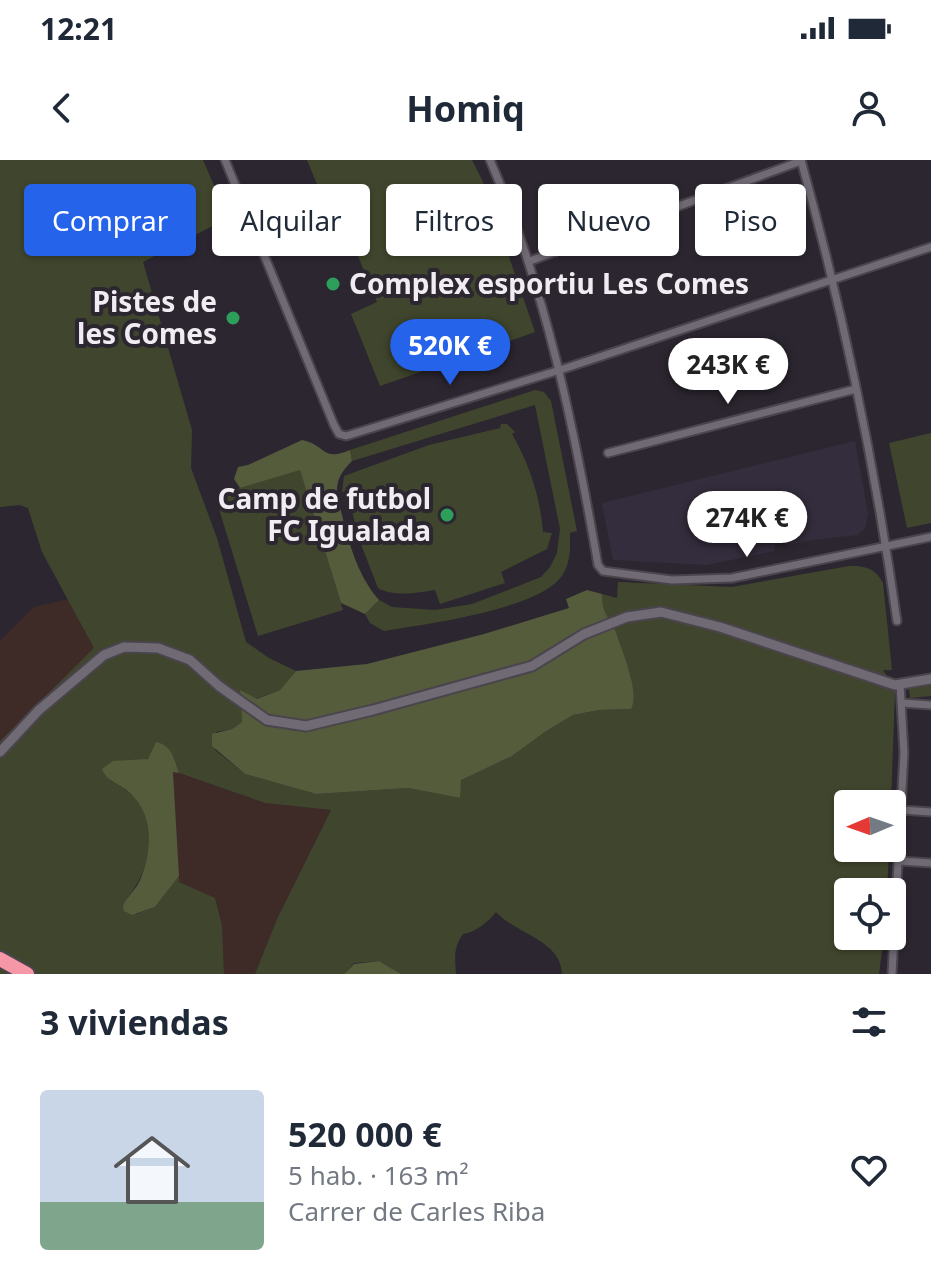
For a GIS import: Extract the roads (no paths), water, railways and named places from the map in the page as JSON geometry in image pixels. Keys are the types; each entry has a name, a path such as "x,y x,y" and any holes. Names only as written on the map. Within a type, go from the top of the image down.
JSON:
{"highway":[{"path":"0,959 27,974"}],"street":[{"path":"225,160 336,430 342,435 560,370 931,247"},
{"path":"503,160 491,162 530,261 560,370 598,565 603,571 672,580 732,578 931,537"},
{"path":"530,261 801,160 833,279 856,389 897,621"},
{"path":"608,453 856,389"},
{"path":"0,752 39,710 93,664 104,655 124,647 158,648 190,660 219,686 267,720 306,726 532,666 584,634 627,617 661,612 720,627 898,684 931,679"},
{"path":"898,684 902,703 902,790"},
{"path":"902,703 931,705"},
{"path":"906,810 931,812"},
{"path":"906,861 931,863"},
{"path":"892,974 899,862"}],"place":[{"name":"Complex esportiu Les Comes","path":"333,284"},
{"name":"Pistes de les Comes","path":"233,318"},
{"name":"Camp de futbol FC Igualada","path":"447,515"}]}
